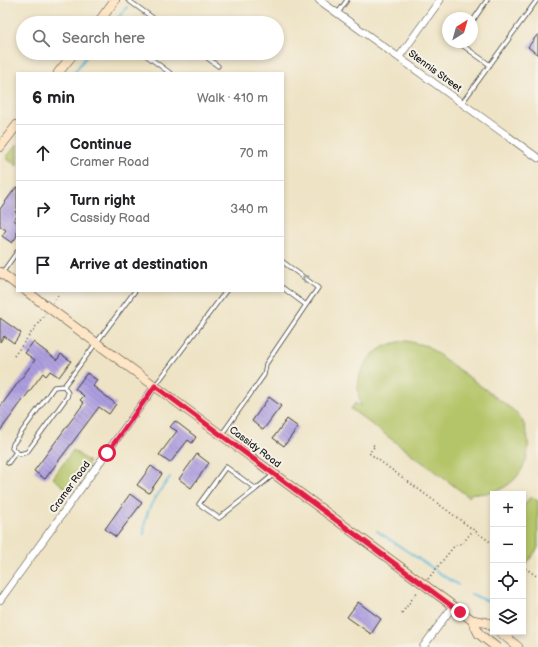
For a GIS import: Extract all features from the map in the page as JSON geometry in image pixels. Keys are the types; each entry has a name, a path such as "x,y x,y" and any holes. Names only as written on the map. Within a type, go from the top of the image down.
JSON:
{"street":[{"path":"103,16 115,0"},
{"name":"Stennis Street","path":"320,0 538,158"},
{"path":"399,57 440,0"},
{"path":"59,72 68,60"},
{"path":"0,147 16,126"},
{"path":"0,273 16,283"},
{"name":"Cassidy Road","path":"27,292 472,620 490,625"},
{"name":"Cramer Road","path":"0,600 155,386"},
{"path":"423,647 453,606"},
{"name":"Cassidy Road","path":"472,620 479,634 496,647"},
{"path":"504,635 518,647"}],"lane":[{"path":"128,0 150,16"},
{"path":"338,13 347,0"},
{"path":"478,13 487,0"},
{"path":"462,103 537,0"},
{"path":"466,48 490,65"},
{"path":"152,60 169,72"},
{"path":"210,60 218,66"},
{"path":"0,273 16,253"},
{"path":"221,435 264,375 266,364 318,288 284,263"},
{"path":"284,289 306,305"},
{"path":"64,386 68,393 67,397 27,452 20,454 16,452 12,448 13,444 54,387 64,386 134,292"},
{"path":"155,386 225,292"},
{"path":"8,463 16,452"},
{"path":"256,489 226,467 199,504 219,518 256,489 274,474"}],"path":[{"path":"14,356 59,294"},
{"path":"373,445 375,446 369,453 490,542"},
{"path":"402,613 423,584 455,545 463,543 472,530"},
{"path":"526,569 538,577"}],"green space":[{"path":"16,145 16,165 6,158"},
{"path":"407,341 427,346 513,410 522,420 528,440 528,453 518,476 509,484 498,490 486,493 472,493 469,497 351,409 355,403 361,406 358,394 358,382 361,371 366,362 383,347 394,343"},
{"path":"73,450 89,462 68,490 53,478"},
{"path":"531,496 538,501 538,548 526,565 526,527 526,503"}],"building":[{"path":"538,34 538,55 528,47"},
{"path":"16,187 16,217 14,220 16,221 16,237 12,243 2,236 6,230 0,226 0,209"},
{"path":"0,318 21,333 14,343 4,336 0,342"},
{"path":"33,342 57,360 61,354 71,361 59,377 50,371 46,376 43,373 0,431 0,407 35,360 25,353"},
{"path":"87,373 97,380 93,386 116,404 109,414 99,407 45,479 34,471 84,403 80,400 84,396 75,389"},
{"path":"269,397 281,406 263,430 252,421"},
{"path":"287,419 298,427 284,446 273,438"},
{"path":"175,421 196,437 192,443 188,440 170,463 159,455 177,431 170,427"},
{"path":"197,454 209,463 191,488 179,479"},
{"path":"151,466 162,474 149,493 137,485"},
{"path":"130,494 142,503 116,537 105,529"},
{"path":"358,602 381,619 371,634 347,617"}],"waterway":[{"path":"120,16 127,7"},
{"path":"75,72 84,60"},
{"path":"144,534 146,518 149,510 170,477"},
{"path":"377,531 434,569"},
{"path":"436,571 458,585"},
{"path":"471,594 490,601"}],"route":[{"path":"107,453 155,386 460,612"}]}
